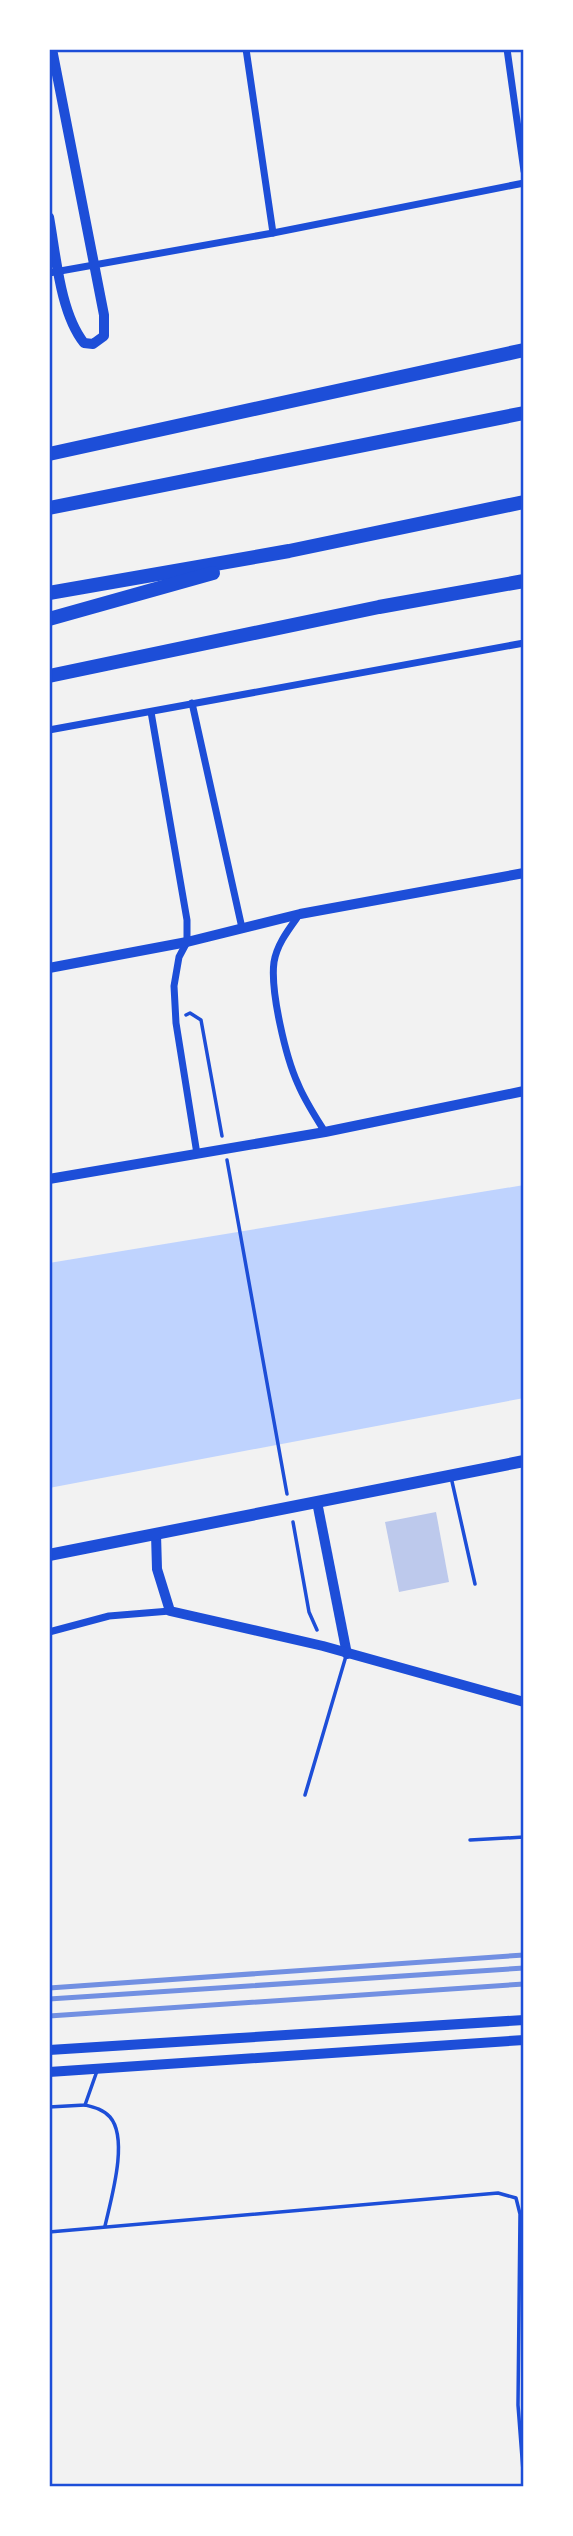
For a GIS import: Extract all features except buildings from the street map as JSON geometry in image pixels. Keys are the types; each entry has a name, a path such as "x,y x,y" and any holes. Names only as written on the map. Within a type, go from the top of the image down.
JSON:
{"highway":[{"path":"49,454 524,350"},
{"path":"49,508 524,413"},
{"path":"49,593 289,551 524,502"},
{"path":"49,618 289,551"},
{"path":"49,676 379,607 524,581"}],"main road":[{"path":"49,968 187,942 300,914 524,873"},
{"path":"49,1179 325,1132 524,1091"},
{"path":"49,1555 524,1461"},
{"path":"49,2050 524,2020"},
{"path":"49,2073 524,2040"}],"street":[{"path":"49,217 54,272 76,332 85,342 93,344 102,339 105,331 95,264 52,49"},
{"path":"246,49 273,233"},
{"path":"507,49 524,171"},
{"path":"54,272 273,233 524,183"},
{"path":"49,730 524,643"},
{"path":"192,703 242,928"},
{"path":"151,712 187,920 187,942 177,962 174,998 197,1154"},
{"path":"300,914 278,949 274,961 274,987 291,1067 303,1096 325,1132"},
{"path":"317,1502 347,1654"},
{"path":"156,1534 157,1569 170,1611"},
{"path":"49,1632 109,1616 170,1611 323,1646 524,1702"}],"lane":[{"path":"451,1476 475,1584"},
{"path":"305,1794 347,1654"},
{"path":"470,1840 524,1838"},
{"path":"85,2105 98,2069"},
{"path":"49,2107 85,2105 99,2109 109,2116 118,2130 116,2177 105,2227"},
{"path":"49,2232 498,2193 516,2197 520,2214 521,2342 518,2405 524,2484"}],"path":[{"path":"201,1020 224,1144"},
{"path":"226,1158 289,1502"},
{"path":"291,1515 309,1612"}],"water":[{"path":"524,1185 524,1398 49,1488 49,1263"}],"railway":[{"path":"49,1988 524,1955"},
{"path":"49,1999 524,1968"},
{"path":"49,2016 524,1984"}]}
